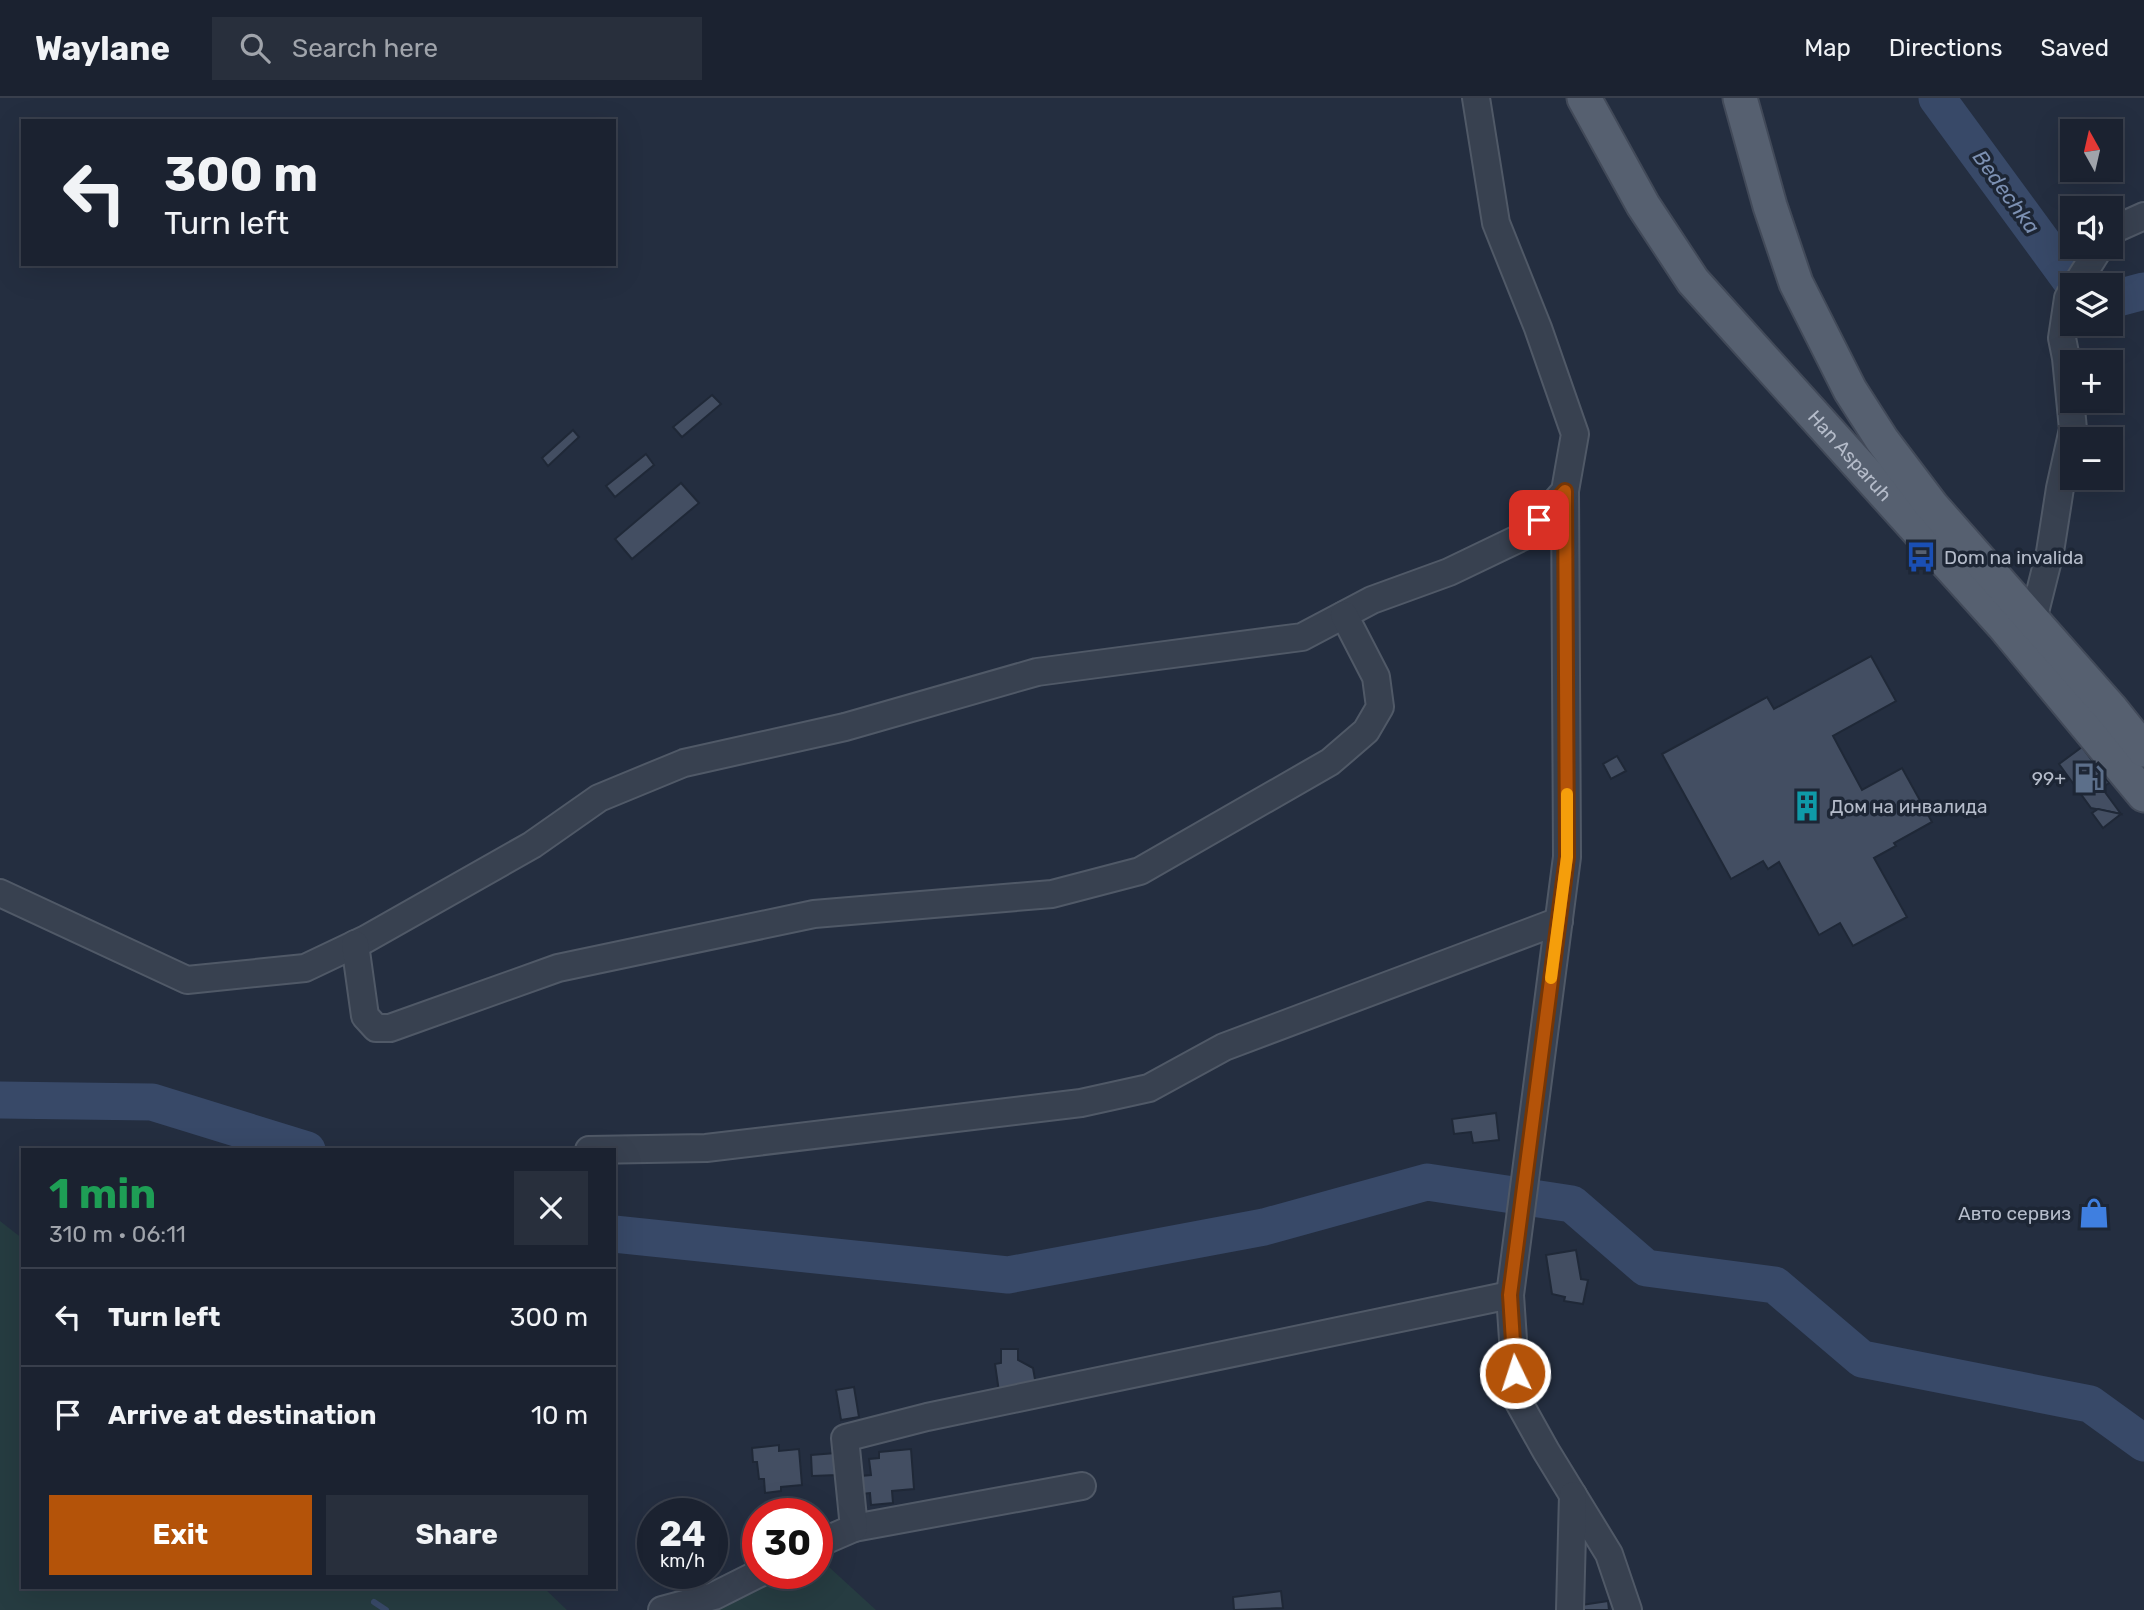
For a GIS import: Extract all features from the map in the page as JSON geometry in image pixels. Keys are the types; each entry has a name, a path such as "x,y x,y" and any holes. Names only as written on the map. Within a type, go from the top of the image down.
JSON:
{"main road":[{"name":"Han Asparuh","path":"1584,98 1643,205 1693,281 2003,625 2144,795"},
{"name":"Han Asparuh","path":"1740,98 1770,206 1796,284 1850,390 1882,440 1932,506 2144,750"}],"street":[{"path":"1476,98 1496,223 1538,328 1575,434 1565,491 1567,857 1510,1295 1517,1399 1609,1554 1628,1610"},
{"path":"2123,225 2144,216"},
{"path":"2033,620 2050,552 2073,429 2062,336"},
{"path":"0,893 187,980 305,968 355,944 532,845 598,798 684,763 845,727 1037,672 1302,637 1372,600 1448,572 1526,535 1565,491"},
{"path":"355,944 365,1016 376,1028 390,1028 558,968 814,914 1052,894 1140,871 1330,762 1366,731 1380,707 1376,677 1344,615"},
{"path":"616,1149 706,1147 1081,1102 1149,1088 1224,1047 1559,921"},
{"path":"854,1528 845,1438 940,1414 1510,1295"},
{"path":"833,1538 854,1528 1082,1486"},
{"path":"1570,1610 1573,1495"},
{"path":"663,1610 714,1595 742,1582"}],"green space":[{"path":"0,1221 21,1237 21,1589 545,1589 567,1610 0,1610"},
{"path":"742,1571 742,1589 833,1589 833,1571 876,1610 646,1610 698,1589 728,1589 728,1577"}],"building":[{"path":"712,395 721,404 682,437 673,427"},
{"path":"573,430 579,437 548,466 542,458"},
{"path":"646,454 654,465 615,497 606,486"},
{"path":"681,483 699,503 632,559 615,539"},
{"name":"Дом на инвалида","path":"1871,656 1896,701 1833,736 1862,790 1902,768 1932,822 1894,843 1896,846 1874,858 1907,917 1853,946 1840,923 1819,935 1779,862 1768,869 1763,861 1731,879 1662,754 1767,697 1774,709"},
{"path":"2082,747 2109,783 2102,788 2121,814 2091,808 2059,764"},
{"path":"1617,756 1626,771 1611,779 1603,764"},
{"path":"2098,809 2121,814 2103,828 2092,813"},
{"path":"1496,1113 1499,1140 1473,1143 1471,1132 1454,1134 1452,1119"},
{"path":"1576,1250 1581,1279 1588,1280 1583,1304 1564,1301 1565,1297 1552,1294 1546,1255"},
{"path":"1001,1349 1018,1349 1018,1360 1033,1368 1036,1385 999,1392 995,1364 1001,1363"},
{"path":"854,1387 859,1417 841,1420 836,1390"},
{"path":"779,1445 779,1451 799,1449 802,1485 781,1487 781,1491 765,1493 764,1479 759,1479 757,1462 753,1462 752,1448"},
{"path":"911,1449 914,1489 892,1491 893,1503 871,1505 870,1493 861,1494 860,1476 871,1475 869,1459 879,1458 879,1452"},
{"path":"836,1453 837,1475 812,1476 811,1455"},
{"path":"1281,1591 1283,1608 1234,1610 1233,1597"},
{"path":"1608,1601 1609,1610 1576,1610 1575,1606"}],"waterway":[{"name":"Bedechka","path":"1937,98 2065,273"},
{"name":"Bedechka","path":"2123,297 2144,291"},
{"path":"0,1100 152,1102 301,1148"},
{"path":"616,1234 1008,1275 1264,1227 1427,1182 1572,1204 1646,1268 1775,1285 1862,1359 2090,1404 2144,1443"},
{"path":"374,1602 386,1610"}],"slow traffic":[{"path":"1551,978 1567,857 1567,794"}],"place":[{"name":"Dom na invalida","path":"1921,557"},
{"name":"99+","path":"2089,778"},
{"name":"Дом на инвалида","path":"1807,806"},
{"name":"Авто сервиз","path":"2094,1213"}],"route":[{"path":"1515,1373 1510,1295 1567,857 1565,491 1539,520"}]}
